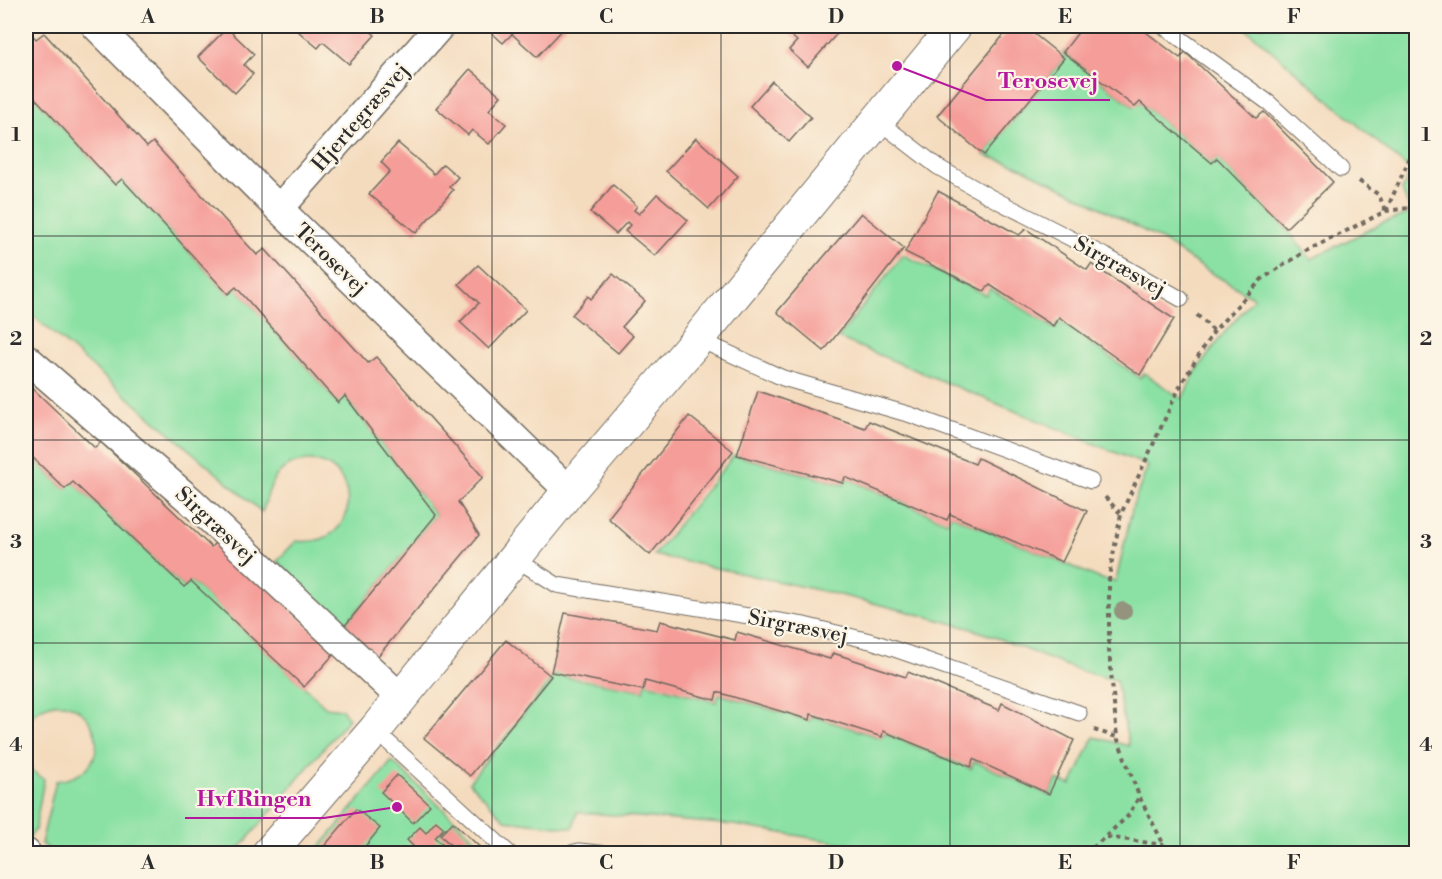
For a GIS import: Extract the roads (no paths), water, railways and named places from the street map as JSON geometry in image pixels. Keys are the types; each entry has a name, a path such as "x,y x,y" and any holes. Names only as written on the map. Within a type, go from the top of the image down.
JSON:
{"street":[{"name":"Terosevej","path":"96,26 279,209 569,491"},
{"name":"Hjertegræsvej","path":"279,209 440,26"},
{"path":"268,854 375,730 569,491 698,339 955,26"},
{"name":"Sirgræsvej","path":"26,358 190,501 401,698"}],"lane":[{"path":"1163,26 1269,103 1341,169"},
{"name":"Sirgræsvej","path":"877,120 938,168 1107,257 1181,299"},
{"path":"698,339 783,378 911,415 1091,481"},
{"name":"Sirgræsvej","path":"514,558 557,585 804,625 862,639 1079,712"},
{"path":"375,730 510,854"},
{"path":"567,854 579,851 609,854"}],"place":[{"name":"Terosevej","path":"897,66"},
{"name":"Hvf Ringen","path":"397,807"}]}
